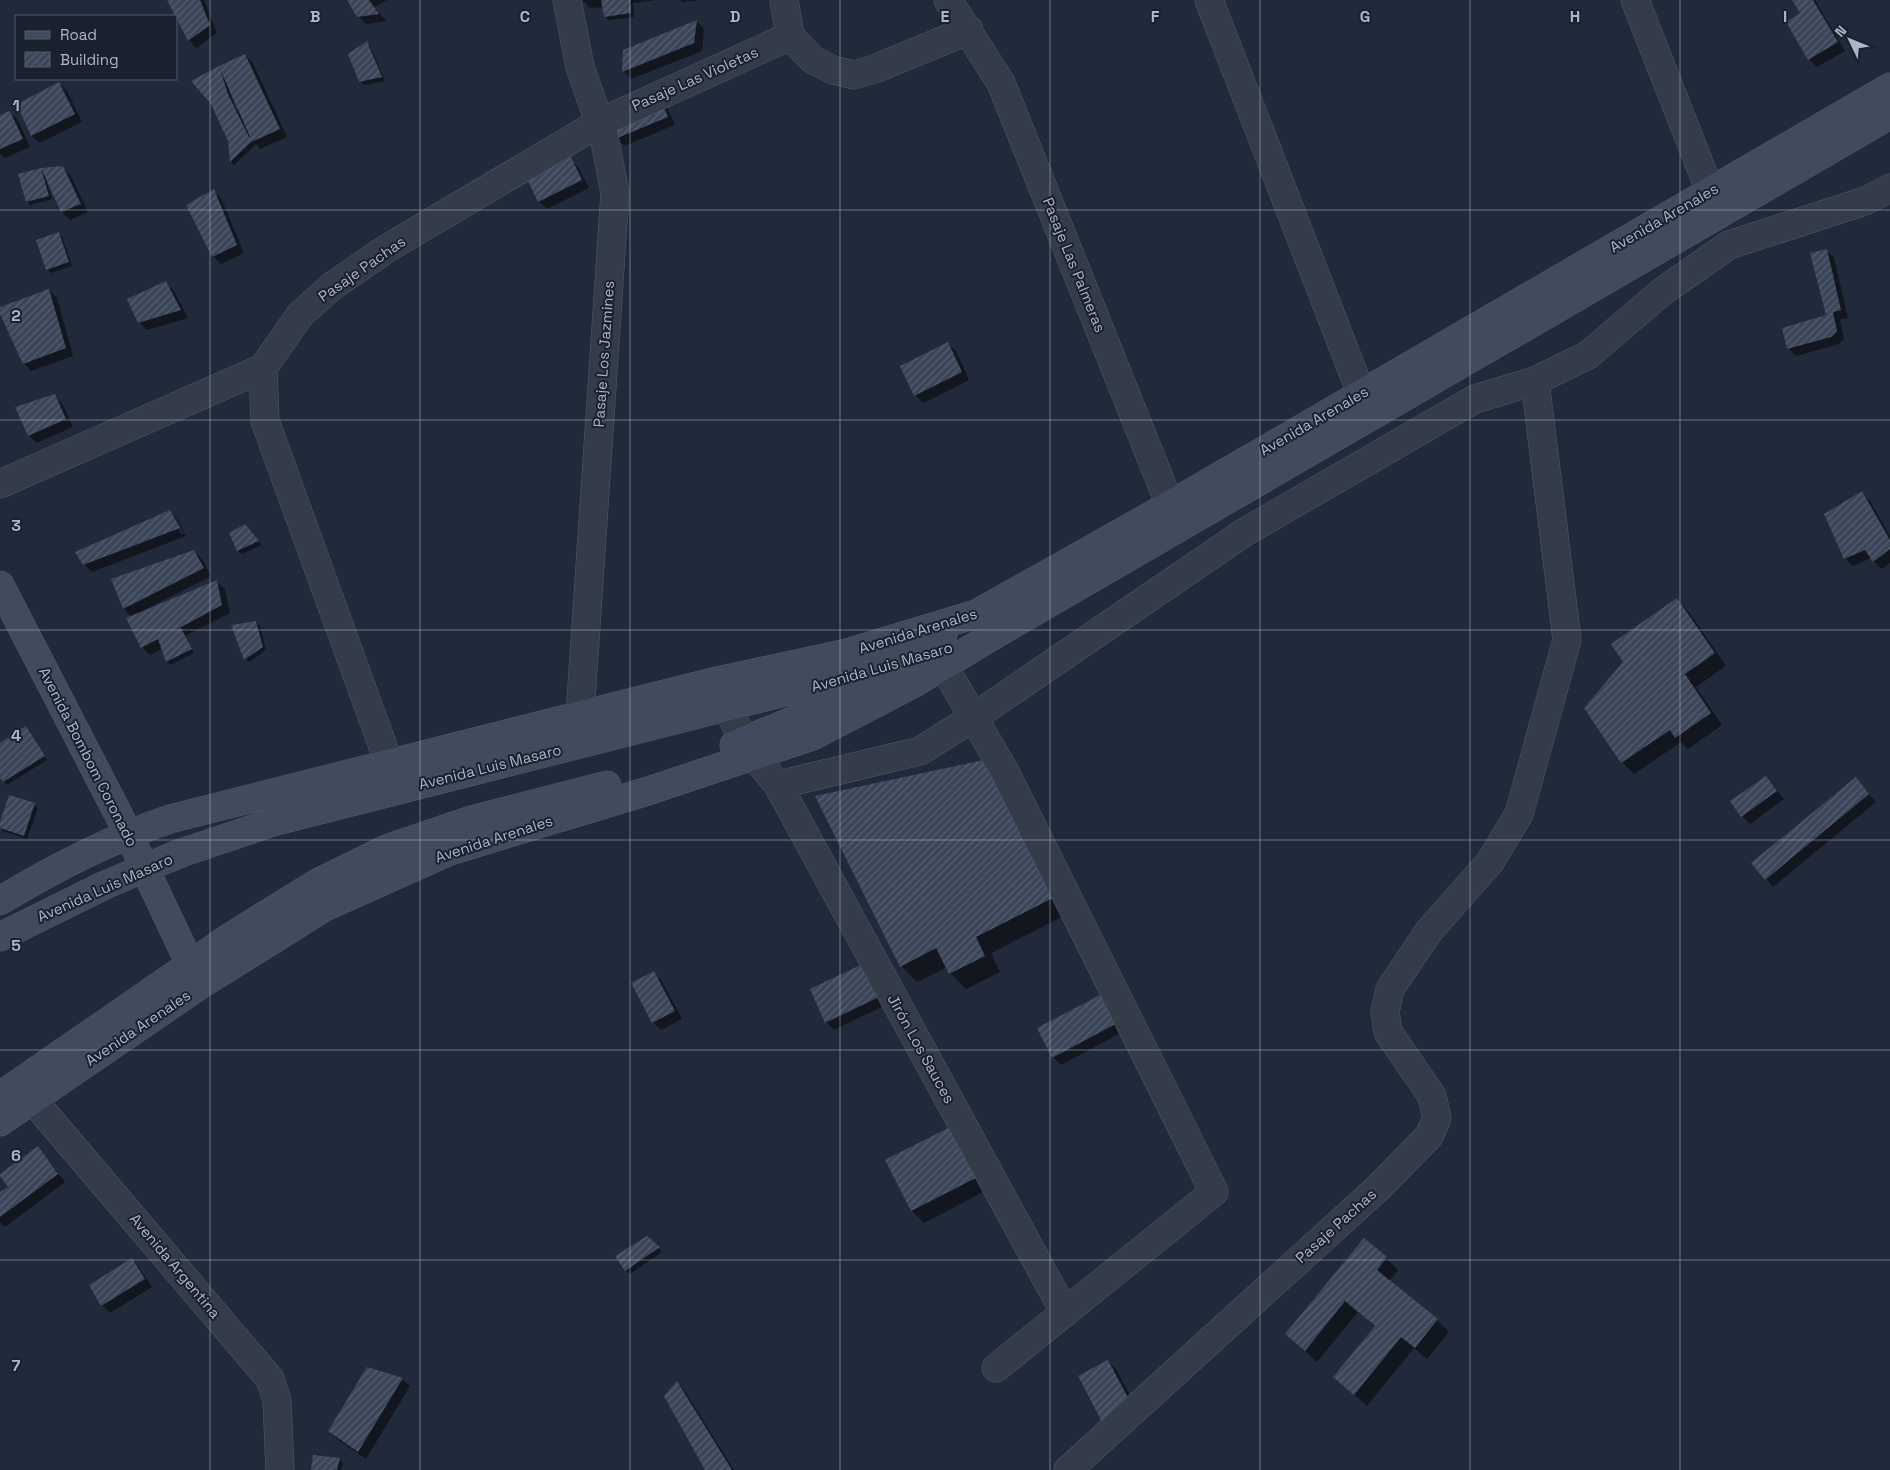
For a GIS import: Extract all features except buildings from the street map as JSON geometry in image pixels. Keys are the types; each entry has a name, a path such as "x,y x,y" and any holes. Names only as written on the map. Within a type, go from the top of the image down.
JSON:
{"main road":[{"name":"Avenida Arenales","path":"749,748 813,736 911,685 936,654 994,636 1714,204 1890,87"},
{"path":"1714,204 1890,115"},
{"name":"Avenida Arenales","path":"708,683 847,653 976,614 1170,505 1361,393 1714,204"},
{"name":"Avenida Bombom Coronado","path":"0,584 128,833 195,975"},
{"path":"0,1122 18,1093 195,975 230,937 317,883 386,850 471,820 614,784 704,756 749,748 898,662 936,654 976,614"},
{"name":"Avenida Luis Masaro","path":"0,937 105,885 145,868 181,853 273,822 820,684 898,662"},
{"name":"Avenida Luis Masaro","path":"0,901 26,885 128,833 170,819 708,683"}],"street":[{"name":"Pasaje Los Jazmines","path":"567,0 580,67 604,136 615,193 580,715"},
{"path":"784,0 790,36 812,58 833,70 854,75 877,68 969,30"},
{"name":"Pasaje Las Palmeras","path":"948,0 969,30 1001,83 1170,505"},
{"path":"1208,0 1361,393"},
{"path":"1635,0 1714,204"},
{"name":"Pasaje Las Violetas","path":"599,122 790,36"},
{"name":"Pasaje Pachas","path":"263,368 300,315 331,287 386,249 599,122"},
{"path":"778,785 920,751 974,717 1245,532 1475,399 1535,381 1588,355 1663,291 1729,245 1865,201 1890,188"},
{"path":"0,484 263,368 265,420 389,763"},
{"name":"Pasaje Pachas","path":"1068,1470 1378,1188 1428,1136 1437,1118 1432,1096 1388,1032 1385,1012 1390,989 1429,931 1490,862 1519,814 1567,640 1535,381"},
{"path":"936,654 1005,772 1214,1192 996,1368"},
{"path":"726,707 749,748"},
{"name":"Jirón Los Sauces","path":"749,748 778,785 1065,1313"},
{"name":"Avenida Argentina","path":"18,1093 270,1379 277,1400 280,1470"}]}
